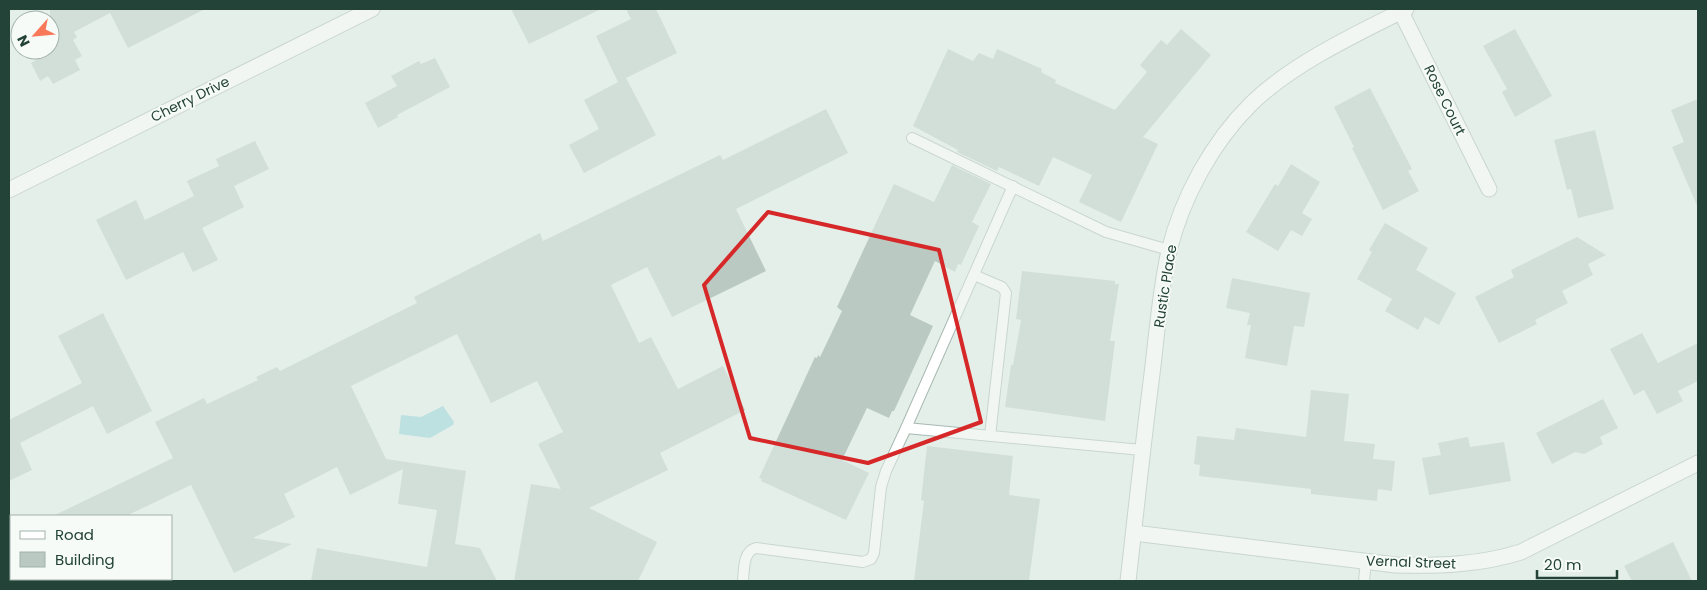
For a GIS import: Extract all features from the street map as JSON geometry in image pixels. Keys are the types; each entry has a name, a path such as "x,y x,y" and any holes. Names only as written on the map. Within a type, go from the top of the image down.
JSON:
{"street":[{"name":"Cherry Drive","path":"9,190 372,9"},
{"name":"Rose Court","path":"1403,10 1489,189"},
{"name":"Rustic Place","path":"1128,581 1142,450 1166,268 1169,250 1182,208 1218,143 1251,104 1271,87 1307,62 1403,10"},
{"name":"Vernal Street","path":"1134,533 1366,561 1428,566 1478,563 1521,552 1698,463"}],"lane":[{"path":"912,138 1113,235 1169,250"},
{"path":"743,581 748,554 752,548 863,562 871,560 874,553 883,479 1014,186"},
{"path":"974,275 1002,287 1006,294 990,436"},
{"path":"906,428 1142,450"},
{"path":"1364,581 1366,561"}],"highlighted area":[{"path":"768,212 939,250 981,422 868,463 750,438 704,285"}],"water":[{"path":"443,406 454,422 453,425 430,438 399,434 401,415 421,417"}],"building":[{"path":"205,9 128,48 110,13 74,32 77,37 73,40 82,56 75,60 80,70 53,84 48,76 40,81 31,63 36,60 60,60 60,10 50,10"},
{"path":"511,9 601,9 529,44"},
{"path":"626,9 656,9 677,53 626,78 656,135 584,173 569,145 599,129 584,100 618,82 596,36 631,19"},
{"path":"1181,29 1211,55 1143,137 1158,144 1121,222 1079,202 1092,175 1053,157 1039,186 999,167 997,171 957,152 958,150 913,126 948,49 973,61 979,53 993,59 997,49 1042,69 1041,72 1056,80 1055,83 1115,110 1147,72 1140,65 1161,40 1167,45"},
{"path":"1515,29 1552,96 1515,117 1502,92 1507,89 1483,46"},
{"path":"435,58 450,87 397,115 398,117 378,128 365,103 397,86 391,76 419,61 421,64"},
{"path":"1370,88 1412,169 1408,171 1419,191 1383,210 1334,107"},
{"path":"1698,99 1698,208 1672,147 1684,142 1671,110"},
{"path":"826,109 848,153 736,209 766,271 672,317 647,267 611,285 639,343 651,337 678,389 723,366 745,410 660,453 668,470 589,508 657,542 638,581 514,581 531,484 561,489 538,444 563,432 537,381 491,403 457,334 351,386 386,459 466,471 455,544 480,548 497,581 311,581 317,548 427,567 437,510 398,504 403,469 350,495 337,467 284,494 295,517 253,538 292,544 234,573 191,485 128,515 55,515 173,458 155,422 204,398 207,404 258,380 256,377 277,367 280,371 417,303 414,297 540,233 543,241 720,155 723,160"},
{"path":"1595,130 1614,209 1578,218 1571,189 1567,190 1554,140"},
{"path":"255,141 269,169 234,186 244,207 202,228 218,260 193,272 183,252 126,280 96,220 136,200 145,220 194,196 187,181 219,166 216,159"},
{"path":"1291,164 1320,182 1302,213 1312,219 1302,236 1291,230 1278,251 1246,232 1275,184 1278,186"},
{"path":"952,165 991,184 972,222 979,226 961,265 958,264 955,272 935,261 910,315 933,326 894,411 892,411 889,418 867,408 842,460 869,473 846,520 761,481 762,479 759,478 815,357 817,358 818,355 820,357 842,311 837,307 894,184 934,202"},
{"path":"1385,223 1428,248 1416,270 1456,293 1439,325 1425,317 1418,330 1385,311 1392,299 1357,279 1372,252 1369,250"},
{"path":"1577,237 1606,255 1588,264 1593,275 1562,291 1568,303 1535,320 1537,324 1499,343 1475,297 1514,277 1511,270"},
{"path":"1022,271 1115,281 1115,284 1119,284 1110,341 1115,341 1105,421 1005,407 1011,365 1013,365 1021,320 1016,319"},
{"path":"1232,278 1310,293 1304,327 1294,326 1287,366 1245,358 1251,325 1247,325 1250,313 1226,308"},
{"path":"103,313 152,411 107,434 93,406 20,443 32,470 9,481 9,420 82,383 58,336"},
{"path":"1642,333 1658,363 1698,343 1698,381 1678,391 1683,401 1657,414 1644,390 1634,395 1610,349"},
{"path":"1311,390 1349,394 1344,441 1375,444 1373,459 1395,461 1392,491 1378,489 1377,501 1311,494 1311,489 1199,476 1200,465 1194,464 1197,436 1234,440 1236,428 1306,437"},
{"path":"1603,399 1618,428 1600,437 1603,444 1584,454 1575,452 1552,464 1536,433"},
{"path":"1468,437 1470,447 1504,442 1511,481 1429,495 1422,458 1441,455 1438,443"},
{"path":"927,446 1013,456 1009,495 1040,499 1029,581 914,581 924,501 921,500"},
{"path":"1673,542 1692,581 1632,581 1624,566"}]}
